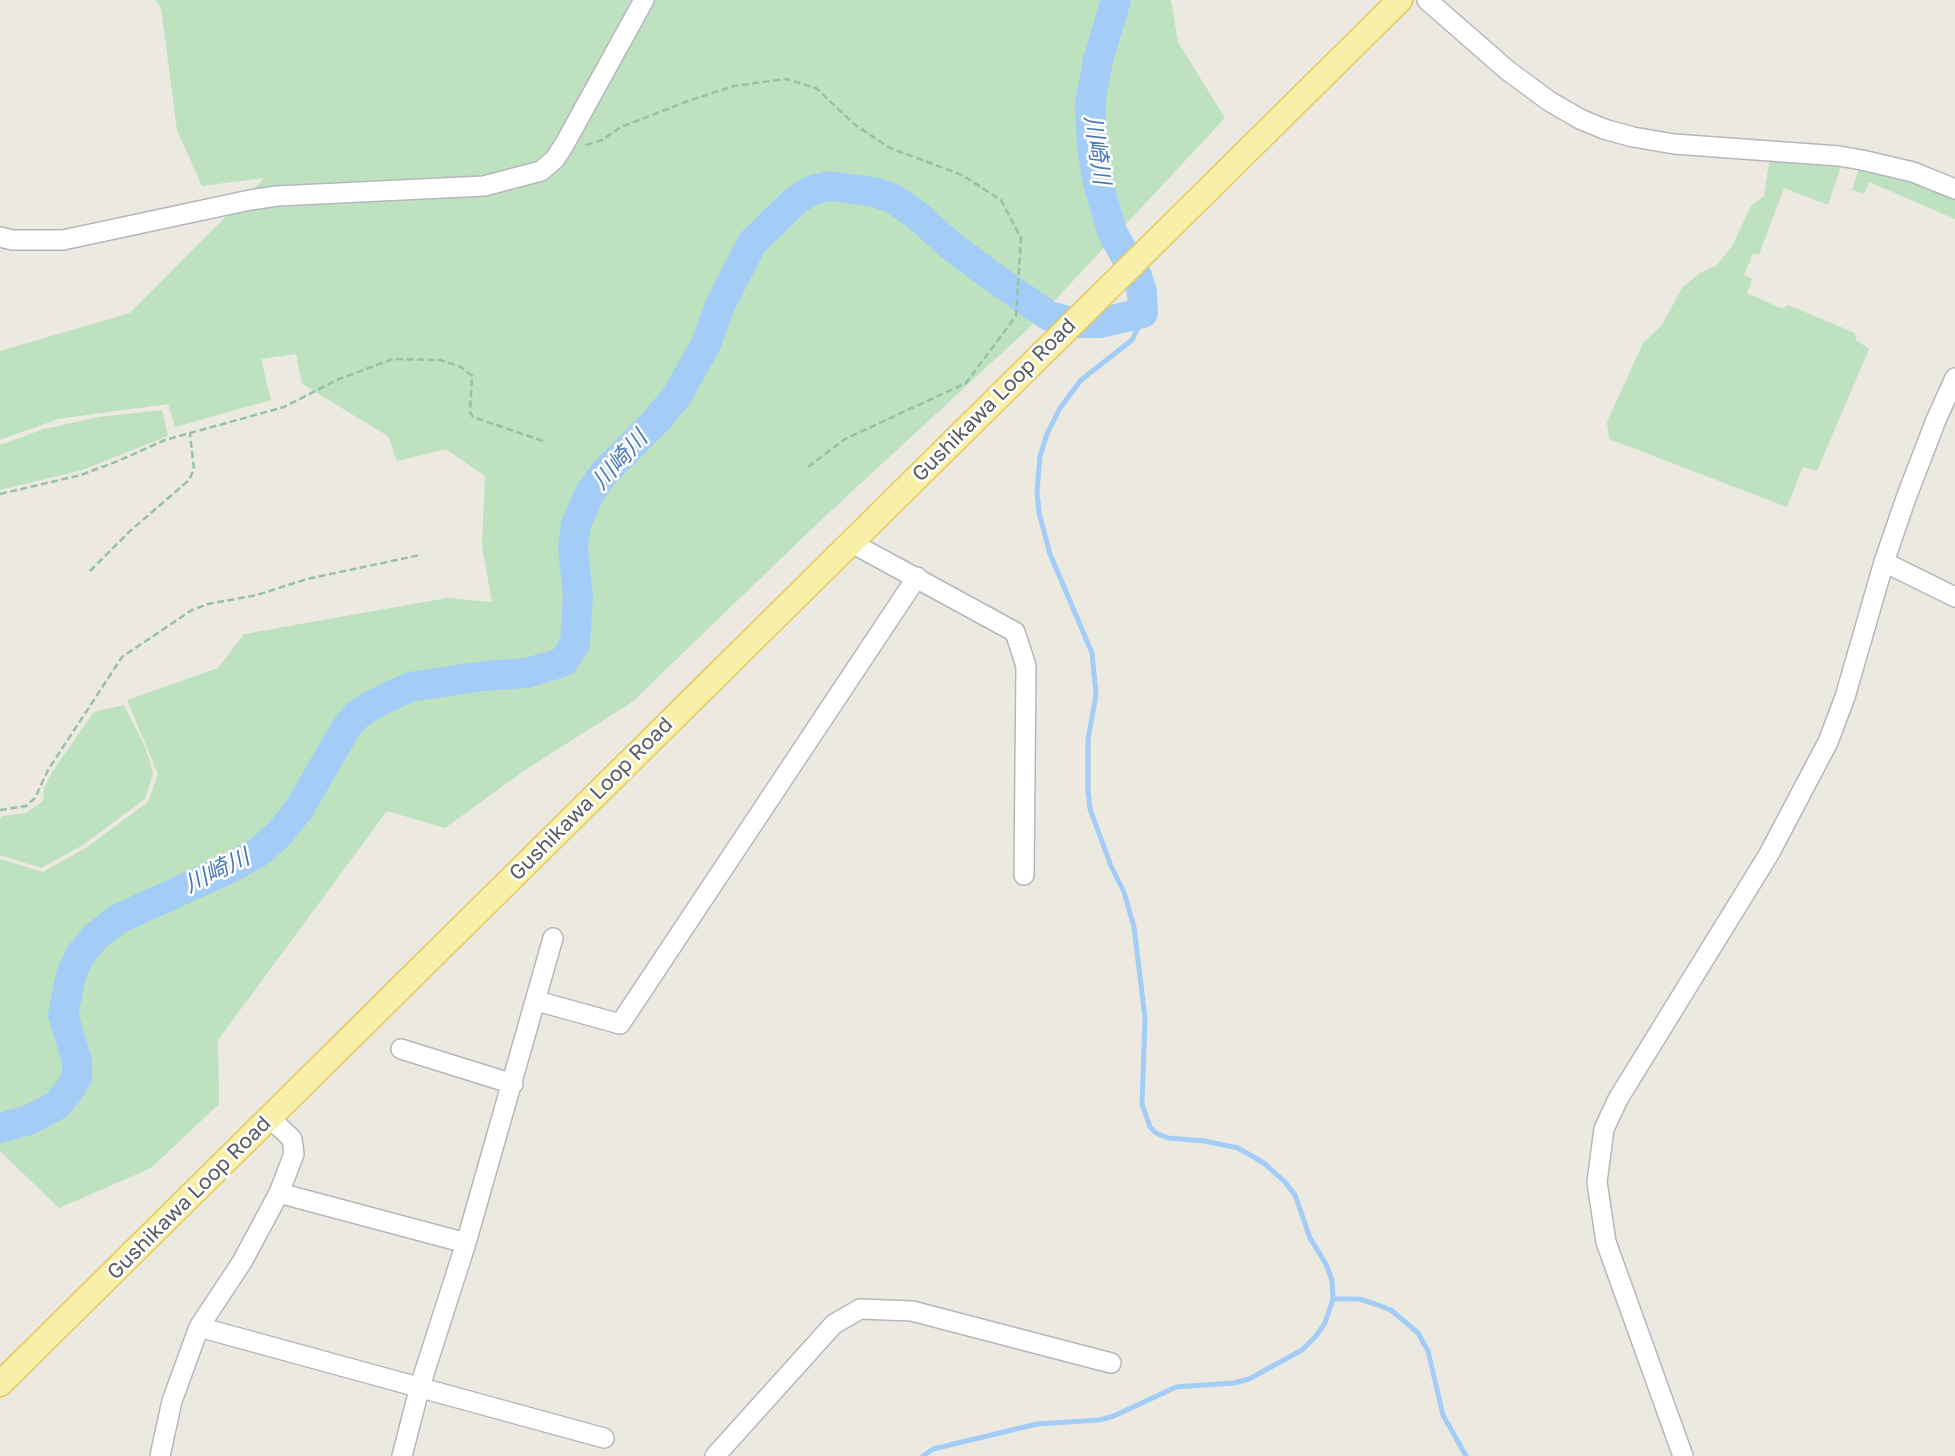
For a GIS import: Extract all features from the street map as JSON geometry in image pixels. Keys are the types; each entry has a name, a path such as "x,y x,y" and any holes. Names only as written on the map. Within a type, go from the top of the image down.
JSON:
{"main road":[{"name":"Gushikawa Loop Road","path":"0,1384 1399,0"}],"street":[{"path":"0,237 13,240 63,240 148,223 218,205 277,196 484,186 541,171 555,159 564,145 644,0"},
{"path":"1427,0 1507,69 1549,101 1604,129 1674,144 1817,154 1862,160 1913,172 1955,190"},
{"path":"1683,1456 1606,1242 1597,1182 1604,1129 1618,1099 1769,854 1828,742 1845,697 1884,562 1936,420 1955,378"},
{"path":"850,542 1015,632 1026,666 1024,875"},
{"path":"1884,562 1955,597"},
{"path":"537,1001 620,1024 916,577"},
{"path":"402,1456 420,1386 513,1084 553,938"},
{"path":"401,1049 513,1084"},
{"path":"160,1456 172,1401 200,1327 242,1262 279,1193 294,1154 292,1139 270,1118"},
{"path":"279,1193 466,1243"},
{"path":"715,1456 834,1324 860,1309 912,1311 1111,1363"},
{"path":"200,1327 604,1438"}],"path":[{"path":"564,145 594,143 621,127 734,86 786,79 816,88 855,124 890,148 962,175 1001,200 1021,239 1016,316 966,383 845,439 808,467"},
{"path":"0,494 81,475 165,440 284,407 339,379 393,359 440,360 461,367 472,376 470,412 473,417 543,441"},
{"path":"90,571 129,532 189,480 194,469 189,433"},
{"path":"0,810 26,806 35,799 48,770 122,657 192,610 307,579 420,555"}],"green space":[{"path":"155,0 1171,0 1178,42 1225,118 1029,328 820,521 632,702 525,770 445,828 387,811 218,1040 219,1104 151,1168 59,1208 0,1151 0,859 43,872 87,847 148,802 158,774 127,700 218,668 244,634 447,598 492,602 482,546 485,476 446,449 397,461 388,436 302,384 296,354 261,359 271,400 175,427 168,404 58,419 0,440 0,351 130,313 264,178 202,186 177,130 161,8"},
{"path":"1771,150 1844,157 1828,205 1784,188 1759,255 1753,253 1744,275 1752,279 1747,293 1783,309 1788,305 1855,333 1856,340 1869,349 1817,471 1803,467 1787,507 1609,439 1607,422 1643,343 1662,325 1682,288 1700,273 1716,266 1732,246 1751,206 1764,196"},
{"path":"1862,160 1955,189 1955,219 1869,182 1864,194 1852,190"},
{"path":"162,410 168,436 82,470 0,490 0,445 44,429 99,417"},
{"path":"124,705 145,747 153,773 145,799 83,845 41,868 0,855 2,816 26,813 43,801 44,788 54,769 94,712"}],"waterway":[{"name":"川崎川","path":"0,1128 29,1120 57,1105 77,1077 77,1061 63,1015 71,975 80,955 96,936 118,919 232,867 260,851 280,833 299,809 346,728 357,715 410,687 483,676 527,673 563,662 575,644 578,597 573,547 576,525 589,494 605,472 676,397 706,344 720,305 752,243 796,200 812,190 829,186 874,192 892,198 918,216 950,245 1049,316 1074,323 1099,323 1143,313 1142,292 1137,276 1112,232 1098,183 1092,148 1090,104 1098,60 1116,0"},
{"path":"923,1456 933,1449 1037,1424 1099,1420 1114,1416 1176,1387 1234,1383 1249,1379 1302,1350 1325,1323 1333,1299 1332,1280 1326,1264 1310,1238 1295,1195 1285,1182 1264,1163 1238,1148 1205,1141 1168,1138 1156,1133 1150,1127 1142,1104 1145,1018 1134,927 1124,892 1111,866 1090,809 1088,791 1088,739 1096,695 1092,653 1050,554 1039,513 1037,491 1040,456 1060,408 1081,380 1132,340 1143,313"},
{"path":"1333,1299 1359,1299 1391,1310 1418,1333 1428,1351 1443,1415 1466,1456"}]}
